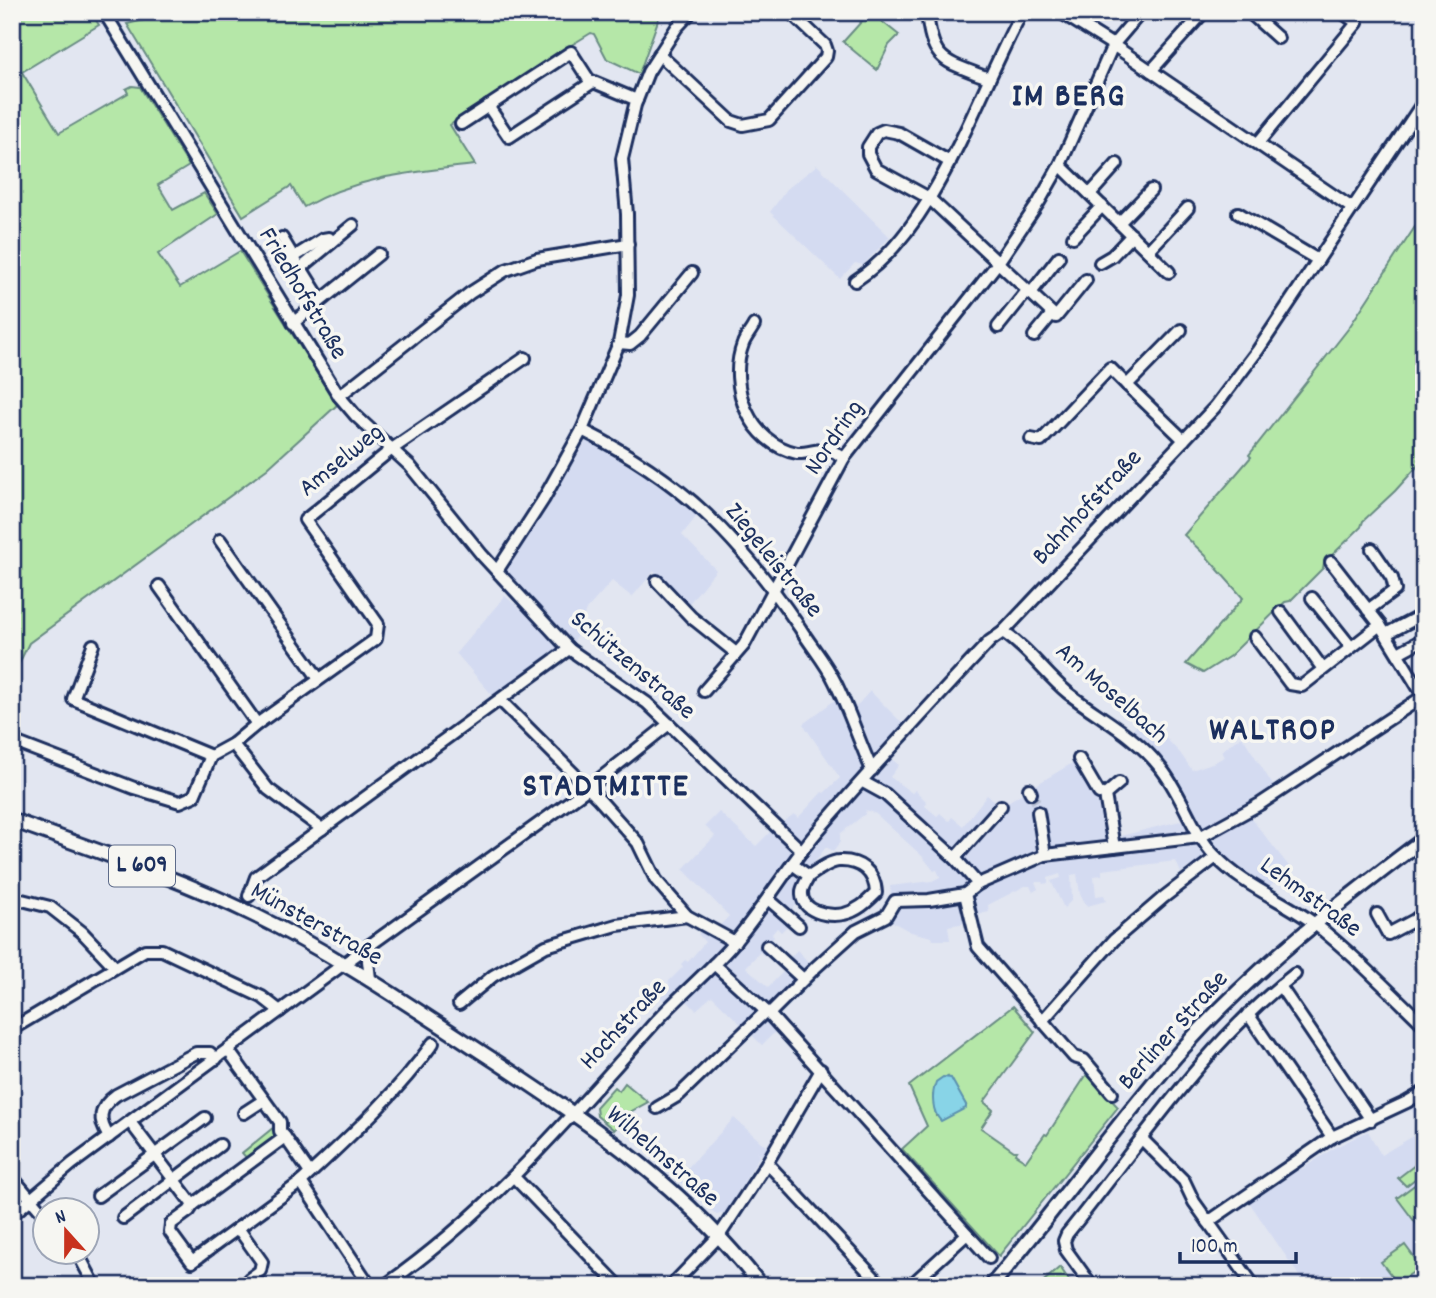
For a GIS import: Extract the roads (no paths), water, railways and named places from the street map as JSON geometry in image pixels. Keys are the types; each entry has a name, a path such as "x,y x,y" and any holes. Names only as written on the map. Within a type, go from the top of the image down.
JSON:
{"main road":[{"name":"Münsterstraße","path":"12,820 190,885 256,916 345,963 575,1114"},
{"name":"Berliner Straße","path":"991,1286 1184,1047 1226,1003 1313,923 1424,839"},
{"name":"Wilhelmstraße","path":"575,1114 648,1169 719,1237"},
{"name":"L 609","path":"719,1237 761,1286"}],"street":[{"name":"Friedhofstraße","path":"104,12 339,396 410,466 497,571"},
{"path":"497,571 543,500 582,430 620,343 628,295 628,244 622,159 637,100 648,72 677,27 691,12"},
{"path":"659,54 731,121 743,125 769,120 826,57 825,45 790,12"},
{"path":"928,12 932,42 943,60 988,78"},
{"path":"855,281 875,268 929,198 950,162 1022,12"},
{"path":"1060,12 1113,45 1352,208"},
{"name":"Nordring","path":"704,691 744,645 844,458 998,264 1039,202 1060,165 1113,45 1141,12"},
{"path":"1151,71 1204,12"},
{"path":"1249,12 1278,38"},
{"path":"1258,143 1357,23 1342,12"},
{"path":"461,124 570,52 589,80 637,100"},
{"path":"488,106 509,137 593,82"},
{"name":"Bahnhofstraße","path":"872,770 915,720 990,641 1003,632 1214,407 1251,359 1424,100"},
{"path":"950,162 899,133 884,131 872,138 868,154 876,169 929,198 1056,317 1086,280"},
{"path":"1090,194 1117,164"},
{"path":"1060,165 1169,272"},
{"path":"1119,223 1151,190"},
{"path":"1073,237 1102,206"},
{"path":"1148,251 1188,208"},
{"path":"1238,214 1318,260"},
{"path":"301,268 353,225"},
{"path":"1100,263 1112,256 1132,235"},
{"path":"282,238 321,300"},
{"path":"294,257 323,239 329,238 332,242"},
{"path":"339,396 470,293 506,270 537,259 628,244"},
{"path":"293,323 379,254"},
{"path":"998,327 1059,257"},
{"path":"620,343 630,344 640,337 692,273"},
{"path":"1034,336 1052,314"},
{"path":"754,325 743,344 738,375 739,394 749,416 768,441 798,453 829,450 844,458"},
{"path":"1127,385 1181,330"},
{"name":"Amselweg","path":"319,679 376,639 378,624 305,520 392,449 525,358"},
{"path":"1031,439 1041,441 1110,368 1184,440"},
{"name":"Ziegeleistraße","path":"582,430 622,450 698,505 735,541 774,590 834,680 872,770"},
{"path":"12,741 134,788 180,802 194,796 211,756 233,744 319,679 220,540"},
{"path":"1368,610 1395,590 1392,578 1372,549"},
{"path":"657,1108 679,1094 861,929 886,916 895,901 929,900 965,894 978,884 1045,855 1200,837 1259,804 1424,696 1383,629 1331,562"},
{"name":"Schützenstraße","path":"497,571 569,649 647,703 802,850"},
{"path":"657,581 691,617 736,653"},
{"path":"159,586 257,724"},
{"path":"1312,598 1351,648"},
{"path":"1281,612 1323,669"},
{"path":"1255,637 1290,684 1302,686 1351,648 1383,629 1424,614"},
{"name":"Am Moselbach","path":"1003,632 1023,645 1068,693 1122,732 1154,760 1200,837"},
{"path":"1398,653 1424,639"},
{"path":"93,645 73,699 211,756"},
{"path":"249,896 256,877 569,649"},
{"path":"500,700 638,844 656,880 687,916 735,942"},
{"path":"12,1215 109,1137 587,789 669,724"},
{"path":"233,744 268,789 322,829"},
{"path":"1079,759 1099,793 1105,795"},
{"name":"Hochstraße","path":"384,1286 443,1242 514,1177 575,1114 653,1024 735,942 802,850 872,770"},
{"path":"863,782 885,794 955,858 978,884"},
{"path":"1105,795 1119,783"},
{"path":"1105,795 1114,847"},
{"path":"955,858 1001,806"},
{"path":"1038,811 1045,855"},
{"name":"Lehmstraße","path":"1200,837 1216,857 1269,897 1313,923 1424,1026"},
{"path":"1042,1021 1114,940 1216,857"},
{"path":"837,861 863,866 870,872 876,893 863,906 846,914 823,915 813,911 803,900 802,890 808,876 837,861"},
{"path":"792,864 808,876"},
{"path":"965,894 978,947 1074,1057 1084,1060 1112,1093"},
{"path":"18,899 50,907 82,932 115,968"},
{"path":"768,899 799,926"},
{"path":"846,914 861,929"},
{"path":"1377,914 1390,938 1420,917 1424,932"},
{"path":"459,1004 493,976 546,946 617,925 687,916"},
{"path":"370,945 370,979"},
{"path":"767,946 803,979"},
{"path":"13,1027 145,950 162,950 262,997 280,1011"},
{"path":"714,964 767,1012 989,1258"},
{"path":"1092,1286 1066,1250 1064,1241 1210,1054 1248,1014 1295,974"},
{"path":"1280,986 1371,1120"},
{"path":"1415,1016 1424,1007"},
{"path":"1248,1014 1332,1137"},
{"path":"285,1137 171,1224 170,1232 192,1262 301,1182 385,1102 433,1044"},
{"path":"228,1050 280,1122 280,1131 310,1173"},
{"path":"109,1137 101,1125 100,1115 107,1102 116,1095 196,1054 210,1053 216,1059"},
{"path":"671,1286 719,1237 767,1163 821,1070"},
{"path":"1208,1222 1332,1137 1424,1092"},
{"path":"244,1113 264,1100"},
{"path":"98,1196 205,1118"},
{"path":"130,1122 193,1205"},
{"path":"1143,1140 1184,1181 1208,1222 1254,1286"},
{"path":"123,1218 219,1145"},
{"path":"767,1163 883,1286"},
{"path":"12,1177 32,1201"},
{"path":"514,1177 619,1286"},
{"path":"301,1182 370,1286"},
{"path":"238,1228 262,1262 260,1271 249,1279"},
{"path":"910,1286 967,1234"},
{"path":"84,1266 95,1286"}],"water":[{"path":"943,1077 951,1078 966,1108 941,1121 934,1108 933,1098 936,1082"}],"tunnel":[{"path":"1031,793 1037,803 1038,812"}],"district":[{"name":"IM BERG","path":"1069,98"},
{"name":"WALTROP","path":"1273,732"},
{"name":"STADTMITTE","path":"606,788"}]}
